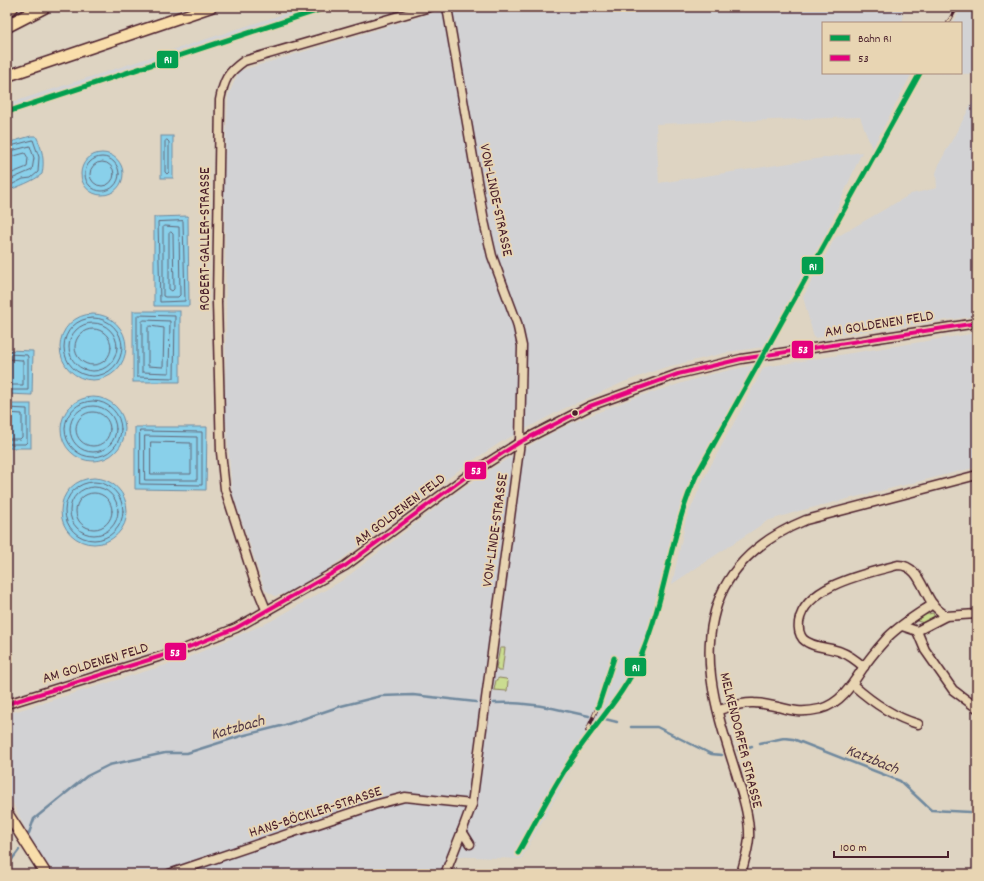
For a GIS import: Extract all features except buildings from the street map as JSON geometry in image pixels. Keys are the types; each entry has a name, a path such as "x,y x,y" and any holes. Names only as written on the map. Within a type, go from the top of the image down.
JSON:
{"highway":[{"path":"7,10 12,7"},
{"path":"7,26 44,7"}],"main road":[{"path":"7,76 211,7"},
{"path":"7,813 46,874"}],"street":[{"name":"ROBERT-GALLER-STRASSE","path":"267,612 254,580 225,489 221,452 217,302 220,100 223,85 229,72 244,60 430,7"},
{"name":"VON-LINDE-STRASSE","path":"445,874 472,804 520,442 522,346 517,323 492,256 484,221 447,7"},
{"name":"AM GOLDENEN FELD","path":"7,704 184,649 236,628 267,612 345,566 467,476 520,442 590,406 636,388 707,366 741,358 977,323"},
{"name":"MELKENDORFER STRASSE","path":"741,874 749,837 748,822 744,800 726,742 709,672 709,644 712,622 718,600 730,578 746,558 764,542 783,530 806,520 977,475"},
{"path":"864,667 851,656 840,651 804,641 800,634 800,616 816,596 836,583 883,569 903,565 909,567 916,575 932,604 946,616"},
{"path":"719,710 739,704 753,702 767,704 790,711 806,712 822,708 837,700 853,686 864,667 889,636 932,604"},
{"path":"902,626 917,631 946,616 977,614"},
{"path":"917,631 925,650 953,690 977,708"},
{"path":"853,686 871,701 886,710 918,724"},
{"name":"HANS-BÖCKLER-STRASSE","path":"169,874 381,803 405,798 472,804"},
{"path":"462,831 470,844"}],"shaded area":[{"path":"305,7 338,7 7,115 7,104"},
{"path":"452,7 902,7 903,22 822,22 822,74 911,74 872,149 860,117 656,124 659,183 862,152 826,234 763,347 729,352 666,367 624,382 561,410 501,442 463,467 322,574 284,594 275,596 265,590 232,492 225,410 226,305 224,174 228,96 239,71"},
{"path":"962,7 977,7 977,74 962,74 962,22 954,22"},
{"path":"977,94 977,316 814,338 803,297 835,238 911,194 937,188 936,173 940,162"},
{"path":"977,333 977,467 799,511 767,521 672,584 686,520 703,480 764,367"},
{"path":"754,365 701,461 687,490 670,543 656,606 647,637 635,666 614,700 600,718 604,720 579,755 521,859 448,856 439,874 55,874 33,845 7,791 7,714 182,660 271,621 343,580 450,497 494,467 541,439 572,423 631,399 708,375"}],"green space":[{"path":"933,613 935,618 924,623 917,621 919,616"},
{"path":"500,648 505,648 502,671 498,671 496,668"},
{"path":"499,678 506,679 508,681 507,691 494,690 496,680"}],"water":[{"path":"36,136 40,145 43,159 42,174 39,177 7,191 7,143"},
{"path":"161,136 173,136 173,178 161,178"},
{"path":"102,153 117,159 123,174 117,189 102,195 87,189 81,174 87,159"},
{"path":"188,216 189,306 154,306 154,217"},
{"path":"133,311 180,311 180,382 133,382"},
{"path":"86,314 100,314 112,319 121,328 126,340 124,360 117,371 100,380 86,380 74,375 65,366 60,354 60,340 65,328 74,319"},
{"path":"7,350 33,351 32,395 7,394"},
{"path":"87,397 99,397 116,406 123,417 125,429 123,441 116,452 99,461 87,461 75,456 66,447 61,435 61,423 66,411 75,402"},
{"path":"7,404 31,404 31,448 7,448"},
{"path":"135,427 207,427 206,490 135,489"},
{"path":"94,478 106,481 117,488 124,499 127,511 124,523 117,534 106,541 94,544 82,541 71,534 64,523 61,511 64,499 71,488 82,481"}],"waterway":[{"name":"Katzbach","path":"29,833 34,819 87,776 109,765 165,753 187,753 241,736 285,725 341,706 381,696 413,695 476,702"},
{"name":"Katzbach","path":"494,703 530,704 589,716"},
{"name":"Katzbach","path":"605,719 617,722"},
{"name":"Katzbach","path":"631,727 657,727 711,754 722,755"},
{"name":"Katzbach","path":"760,743 784,738 793,739 900,781 931,810 970,812"},
{"name":"Katzbach","path":"738,750 752,746"},
{"name":"Katzbach","path":"7,866 19,850"}],"railway":[{"path":"949,22 957,7"},
{"path":"518,853 568,765 584,741 620,694 635,669 649,634 680,520 696,476 919,74"},
{"path":"587,731 599,704 614,658"}],"rail line":[{"name":"R1","path":"7,112 328,7"},
{"name":"R1","path":"518,853 568,765 584,741 620,694 635,669 649,634 680,520 696,476 919,74"},
{"name":"R1","path":"598,707 614,658"}],"transit line":[{"name":"53","path":"7,704 184,649 236,628 345,566 467,476 520,442 590,406 678,374 741,359 977,323"}]}
